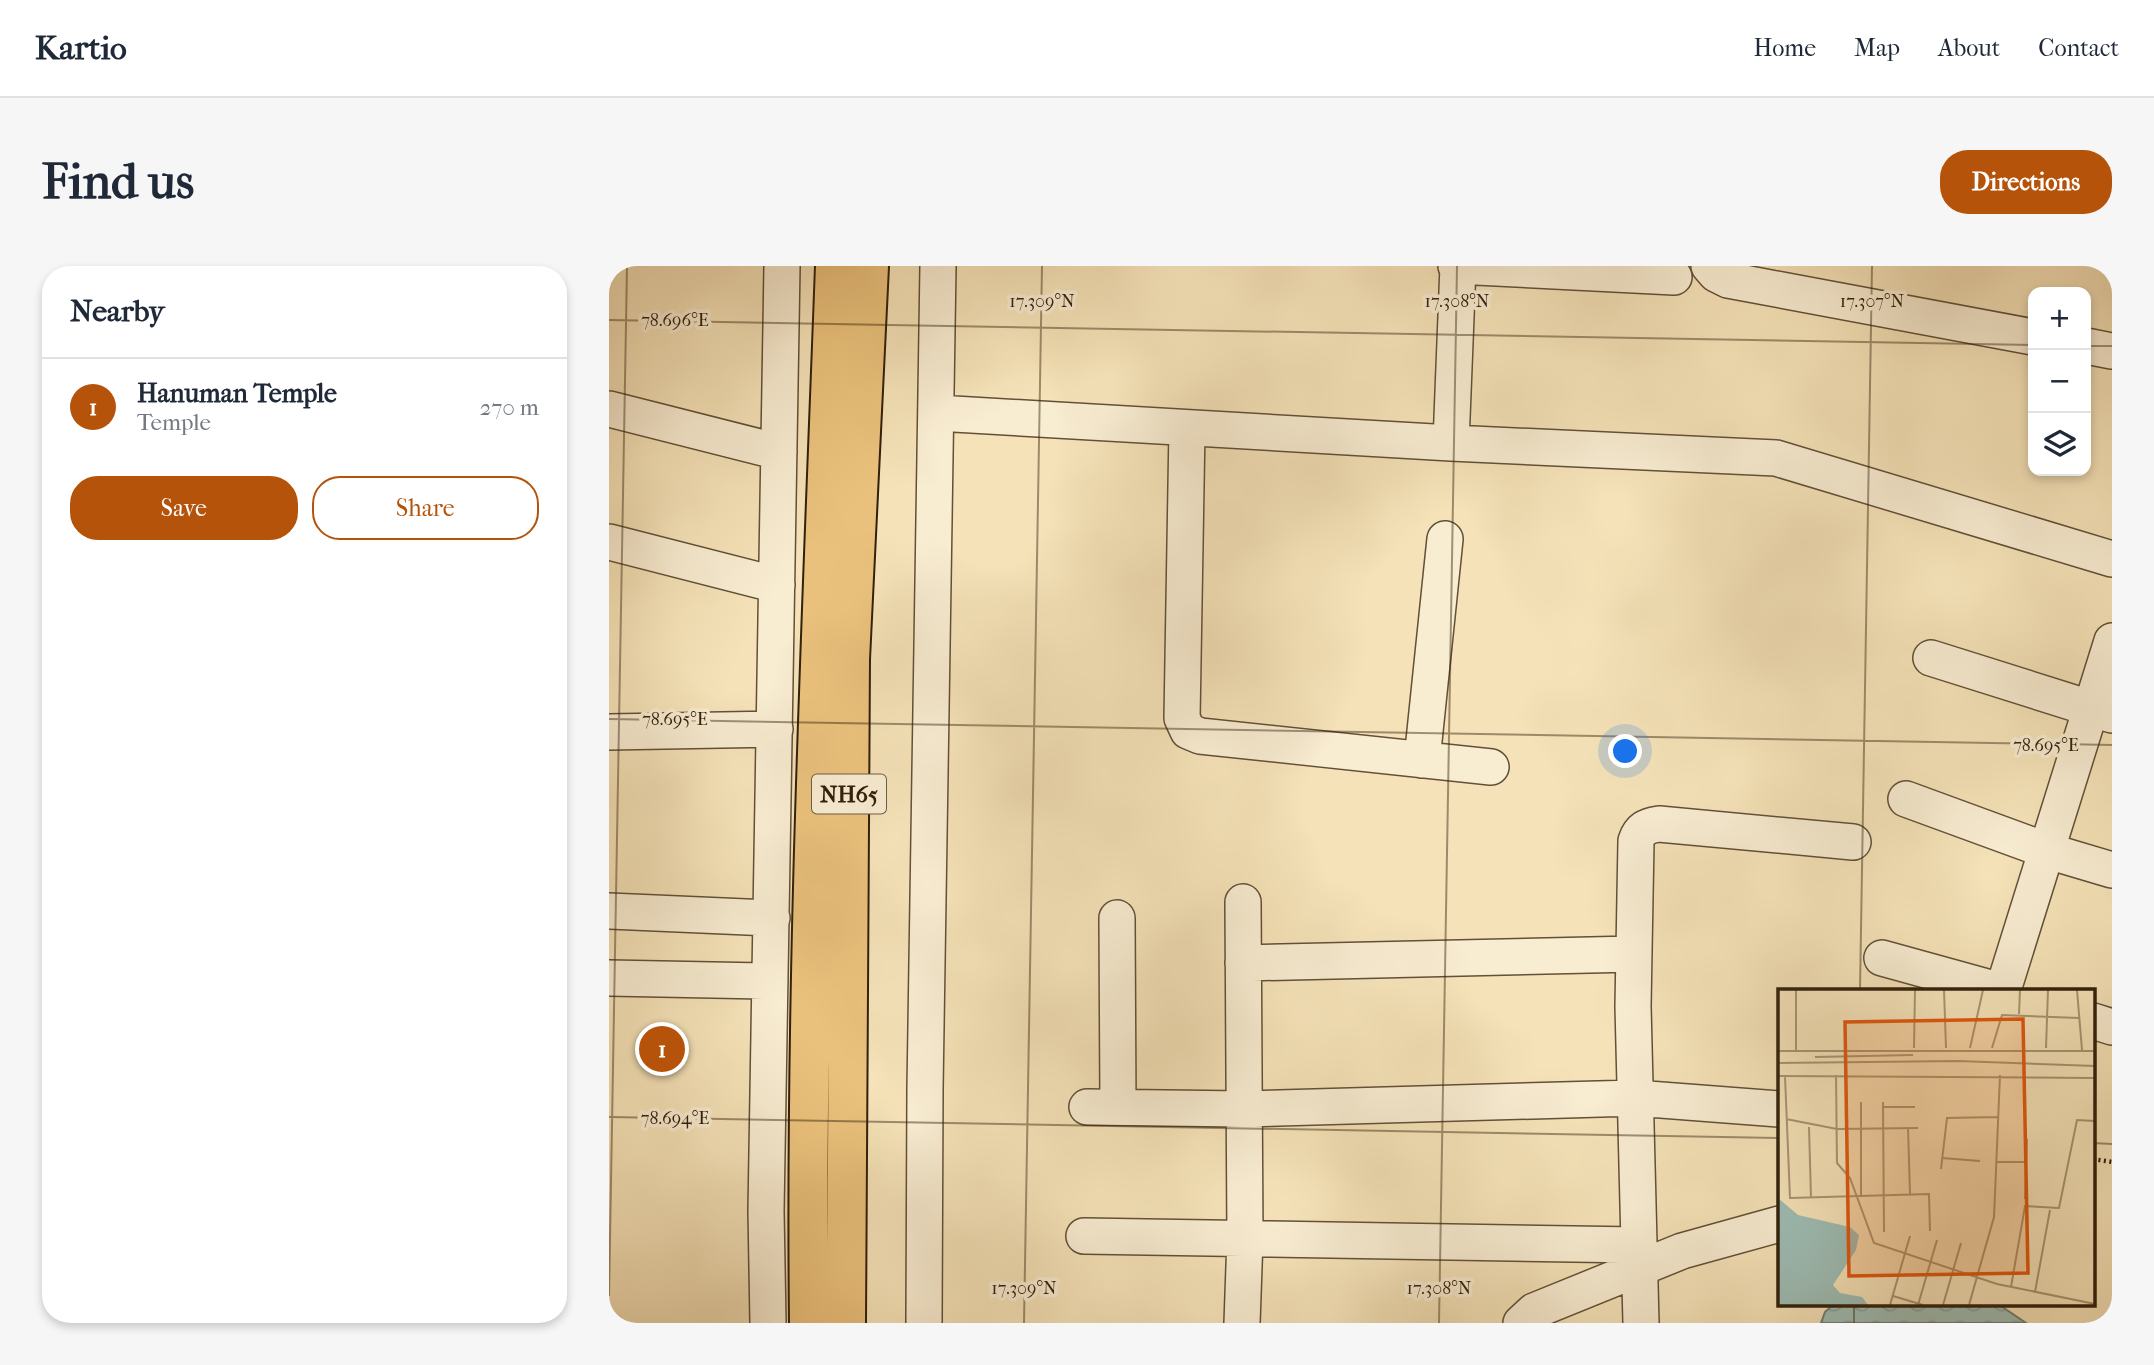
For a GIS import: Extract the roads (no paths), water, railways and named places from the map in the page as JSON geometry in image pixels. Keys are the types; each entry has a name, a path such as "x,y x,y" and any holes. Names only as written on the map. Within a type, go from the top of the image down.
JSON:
{"highway":[{"name":"NH65","path":"809,1323 807,1170 816,772 835,266"},
{"name":"NH65","path":"846,1323 850,659 869,266"}],"street":[{"path":"768,1323 766,1211 782,266"},
{"path":"924,1323 938,266"},
{"path":"1451,443 1457,266 1674,277"},
{"path":"1709,266 1716,274 1728,280 2028,336"},
{"path":"2091,347 2112,351"},
{"path":"609,409 779,452"},
{"path":"937,412 1451,443 1776,458 2112,559"},
{"path":"1187,428 1182,718 1188,731 1200,736 1491,768"},
{"path":"1422,760 1445,539"},
{"path":"609,542 777,585"},
{"path":"2000,989 2047,851 2102,712 2112,640"},
{"path":"1931,658 2102,712"},
{"path":"609,732 775,729"},
{"path":"1906,799 2047,851 2112,870"},
{"path":"1641,1323 1634,954 1638,833 1647,826 1659,824 1853,842"},
{"path":"1242,1323 1245,1238 1243,902"},
{"path":"609,911 772,918"},
{"path":"1117,918 1103,1107 1244,1109 1635,1098 1778,1109"},
{"path":"1243,963 1634,954"},
{"path":"1882,958 1996,989"},
{"path":"609,978 770,981"},
{"path":"2095,1022 2112,1027"},
{"path":"1084,1236 1245,1238 1639,1256 1682,1251 1778,1225"},
{"path":"1521,1323 1534,1311 1639,1256"}],"water":[{"path":"1832,1306 2001,1306 2026,1323 1821,1323 1825,1312"}],"place":[{"name":"Hanuman Temple","path":"662,1049"}]}
